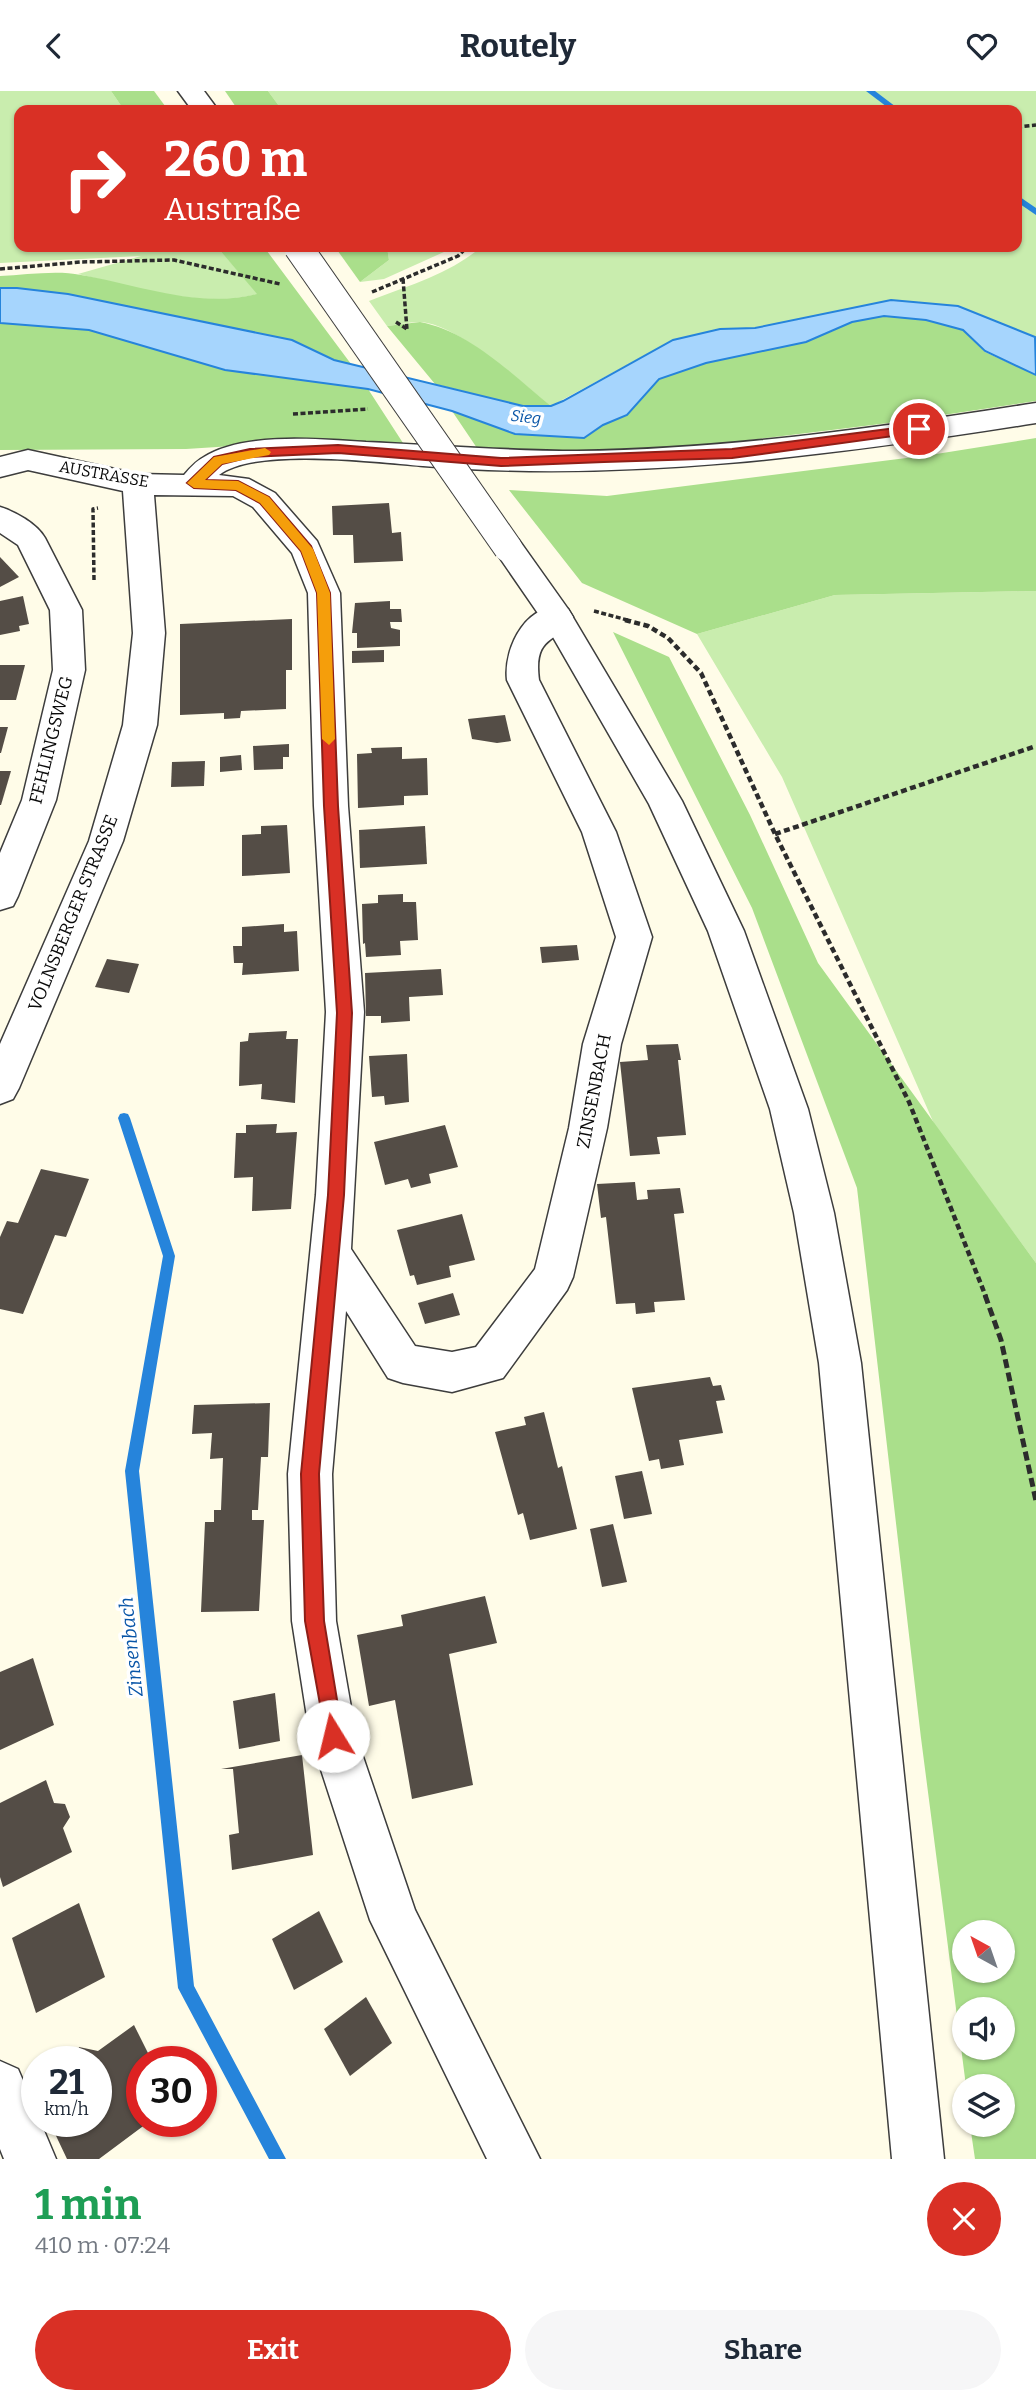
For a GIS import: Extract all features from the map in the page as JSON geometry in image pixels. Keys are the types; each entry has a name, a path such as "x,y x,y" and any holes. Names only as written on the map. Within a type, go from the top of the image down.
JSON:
{"street":[{"path":"301,252 557,617 666,801 726,931 789,1109 814,1213 840,1363 918,2159"},
{"path":"194,483 218,460 250,453 338,449 501,462 732,453 1036,413"},
{"name":"AUSTRASSE","path":"0,467 28,460 138,489 194,483"},
{"path":"194,483 238,486 264,500 306,549 324,593 331,806 345,1013 336,1195 310,1474 314,1621 333,1736 394,1920 514,2159"},
{"name":"VOLNSBERGER STRASSE","path":"0,1087 106,841 140,725 149,633 138,489"},
{"name":"FEHLINGSWEG","path":"0,518 30,538 66,610 69,670 38,800 0,896"},
{"name":"ZINSENBACH","path":"330,1252 403,1364 452,1372 488,1364 552,1277 588,1128 601,1045 634,937 598,832 523,681 521,667 531,637 540,625 557,617"},
{"path":"0,2087 30,2159"}],"path":[{"path":"369,293 462,252"},
{"path":"0,269 81,262 174,260 287,286"},
{"path":"403,279 407,329 405,336"},
{"path":"399,324 407,329"},
{"path":"66,610 94,592 93,509 138,489"},
{"path":"557,617 580,610 622,616 648,625 684,654 701,673 775,834 909,1102 969,1249 1001,1340 1036,1501"},
{"path":"775,834 1036,745"}],"green space":[{"path":"0,91 111,91 121,105 14,105 14,252 221,252 258,294 236,298 190,298 78,274 141,256 0,263"},
{"path":"111,91 154,91 164,105 121,105"},
{"path":"225,91 268,91 278,105 235,105"},
{"path":"268,91 1036,91 1036,337 958,306 891,300 755,328 720,329 673,340 551,406 488,355 451,332 419,322 387,326 369,301 442,272 474,252 1022,252 1022,105 278,105"},
{"path":"221,252 268,252 351,364 334,360 292,340 68,294 0,288 0,276 41,273 81,275 169,294 213,299 257,294"},
{"path":"339,252 388,252 389,260 360,282"},
{"path":"388,252 444,252 384,279 360,282 389,260"},
{"path":"884,316 926,320 963,330 985,352 1036,375 1036,401 897,422 700,446 481,454 452,411 515,434 584,438 603,425 627,415 659,379 706,363 806,342 852,322"},
{"path":"420,322 438,327 473,344 551,406 523,406 435,384 387,326"},
{"path":"0,323 89,330 225,370 368,389 403,443 308,441 186,449 0,450"},
{"path":"1036,438 1036,591 835,595 697,634 582,583 509,490 607,496 930,455"},
{"path":"1036,591 1036,1263 935,1126 782,777 697,634 835,595"},
{"path":"613,632 669,657 750,815 818,963 1036,1263 1036,2159 975,2159 972,2137 1015,2137 1015,2074 964,2074 963,2060 1015,2060 1015,1997 954,1997 953,1983 1015,1983 1015,1920 952,1920 952,1978 921,1738 857,1188 752,908"}],"water":[{"name":"Sieg","path":"0,288 68,294 292,340 334,360 523,406 551,406 563,401 673,340 720,329 755,328 891,300 958,306 1035,337 1036,375 985,351 963,330 926,320 884,316 852,322 806,342 706,363 659,379 627,415 603,425 584,438 515,434 452,411 368,389 225,370 89,330 0,323"}],"building":[{"path":"389,503 392,533 401,532 403,561 354,563 353,535 333,535 332,506"},
{"path":"0,557 19,577 0,587"},
{"path":"23,596 29,624 19,626 20,631 0,635 0,601"},
{"path":"390,601 390,609 401,609 402,622 390,622 391,628 400,630 400,646 357,648 357,633 352,633 355,603"},
{"path":"292,619 292,670 286,670 286,709 241,711 240,718 224,719 224,713 180,715 180,624"},
{"path":"384,650 384,662 352,663 352,651"},
{"path":"0,665 25,665 16,700 0,700"},
{"path":"505,715 511,741 497,743 472,739 468,719"},
{"path":"0,727 8,727 1,753 0,753"},
{"path":"289,744 289,757 283,757 283,769 254,770 253,746"},
{"path":"402,747 402,759 427,758 428,795 404,796 404,805 358,808 357,754 372,753 371,748"},
{"path":"241,755 242,770 220,772 220,757"},
{"path":"205,761 204,786 171,787 172,762"},
{"path":"0,771 11,771 1,805 0,805"},
{"path":"287,825 290,873 242,876 242,835 261,834 261,826"},
{"path":"425,826 427,864 360,868 359,830"},
{"path":"403,894 403,902 416,902 418,940 400,941 401,955 366,957 362,904 378,903 378,895"},
{"path":"284,924 284,932 297,931 299,971 242,975 243,963 234,963 233,946 242,946 242,927"},
{"path":"577,945 579,960 542,963 540,947"},
{"path":"107,959 139,964 129,993 95,987"},
{"path":"441,969 443,995 409,997 410,1021 381,1023 381,1016 366,1016 365,973"},
{"path":"287,1031 286,1039 298,1039 295,1103 261,1099 262,1084 239,1086 240,1042 248,1041 249,1033"},
{"path":"678,1044 686,1135 657,1137 660,1154 630,1156 620,1062 648,1060 646,1045"},
{"path":"407,1054 409,1102 385,1105 384,1096 372,1097 369,1056"},
{"path":"277,1124 276,1133 297,1132 291,1209 252,1211 253,1177 234,1178 236,1133 246,1133 246,1125"},
{"path":"445,1125 458,1167 429,1174 431,1183 411,1188 408,1179 385,1185 374,1142"},
{"path":"41,1169 89,1179 66,1237 55,1235 23,1314 0,1309 0,1237 7,1221 18,1223"},
{"path":"635,1182 637,1200 648,1199 647,1190 680,1188 684,1213 674,1214 685,1300 654,1302 655,1312 636,1314 635,1303 616,1304 606,1217 601,1218 597,1184"},
{"path":"462,1214 475,1260 449,1266 451,1277 417,1285 414,1275 410,1276 397,1230"},
{"path":"453,1293 460,1315 425,1324 418,1303"},
{"path":"710,1377 713,1386 721,1385 725,1400 716,1401 723,1433 679,1440 684,1465 661,1469 659,1459 649,1461 632,1388"},
{"path":"270,1403 268,1457 261,1457 258,1510 252,1510 252,1520 264,1520 259,1611 201,1612 205,1522 214,1522 214,1510 221,1510 223,1458 210,1459 212,1433 192,1434 194,1405"},
{"path":"544,1412 558,1468 562,1466 577,1529 530,1540 523,1513 518,1515 495,1432 526,1425 524,1417"},
{"path":"642,1471 652,1514 624,1519 615,1476"},
{"path":"613,1524 627,1582 602,1587 590,1529"},
{"path":"485,1596 497,1643 449,1654 473,1785 412,1799 395,1700 369,1706 357,1635 403,1626 401,1615"},
{"path":"33,1658 54,1725 0,1750 0,1672"},
{"path":"275,1693 280,1741 239,1749 233,1701"},
{"path":"302,1755 313,1855 232,1870 229,1835 239,1833 233,1769 221,1769"},
{"path":"46,1780 54,1803 65,1804 70,1817 63,1828 72,1852 3,1887 0,1877 0,1803"},
{"path":"79,1903 105,1977 36,2013 12,1938"},
{"path":"319,1911 343,1962 294,1990 272,1939"},
{"path":"366,1997 392,2043 350,2076 324,2029"},
{"path":"134,2025 144,2046 126,2046 126,2137 129,2137 99,2159 67,2159 57,2137 112,2137 112,2046 105,2046"}],"waterway":[{"path":"870,91 889,105"},
{"path":"1022,202 1036,212"},
{"name":"Zinsenbach","path":"124,1118 169,1256 132,1471 186,1988 278,2159"}],"slow traffic":[{"path":"265,452 218,460 194,483 238,486 264,500 306,549 324,593 329,739"}],"route":[{"path":"333,1736 314,1621 310,1474 336,1195 345,1013 331,806 324,593 306,549 264,500 238,486 194,483 218,460 250,453 338,449 501,462 732,453 919,429"}]}
